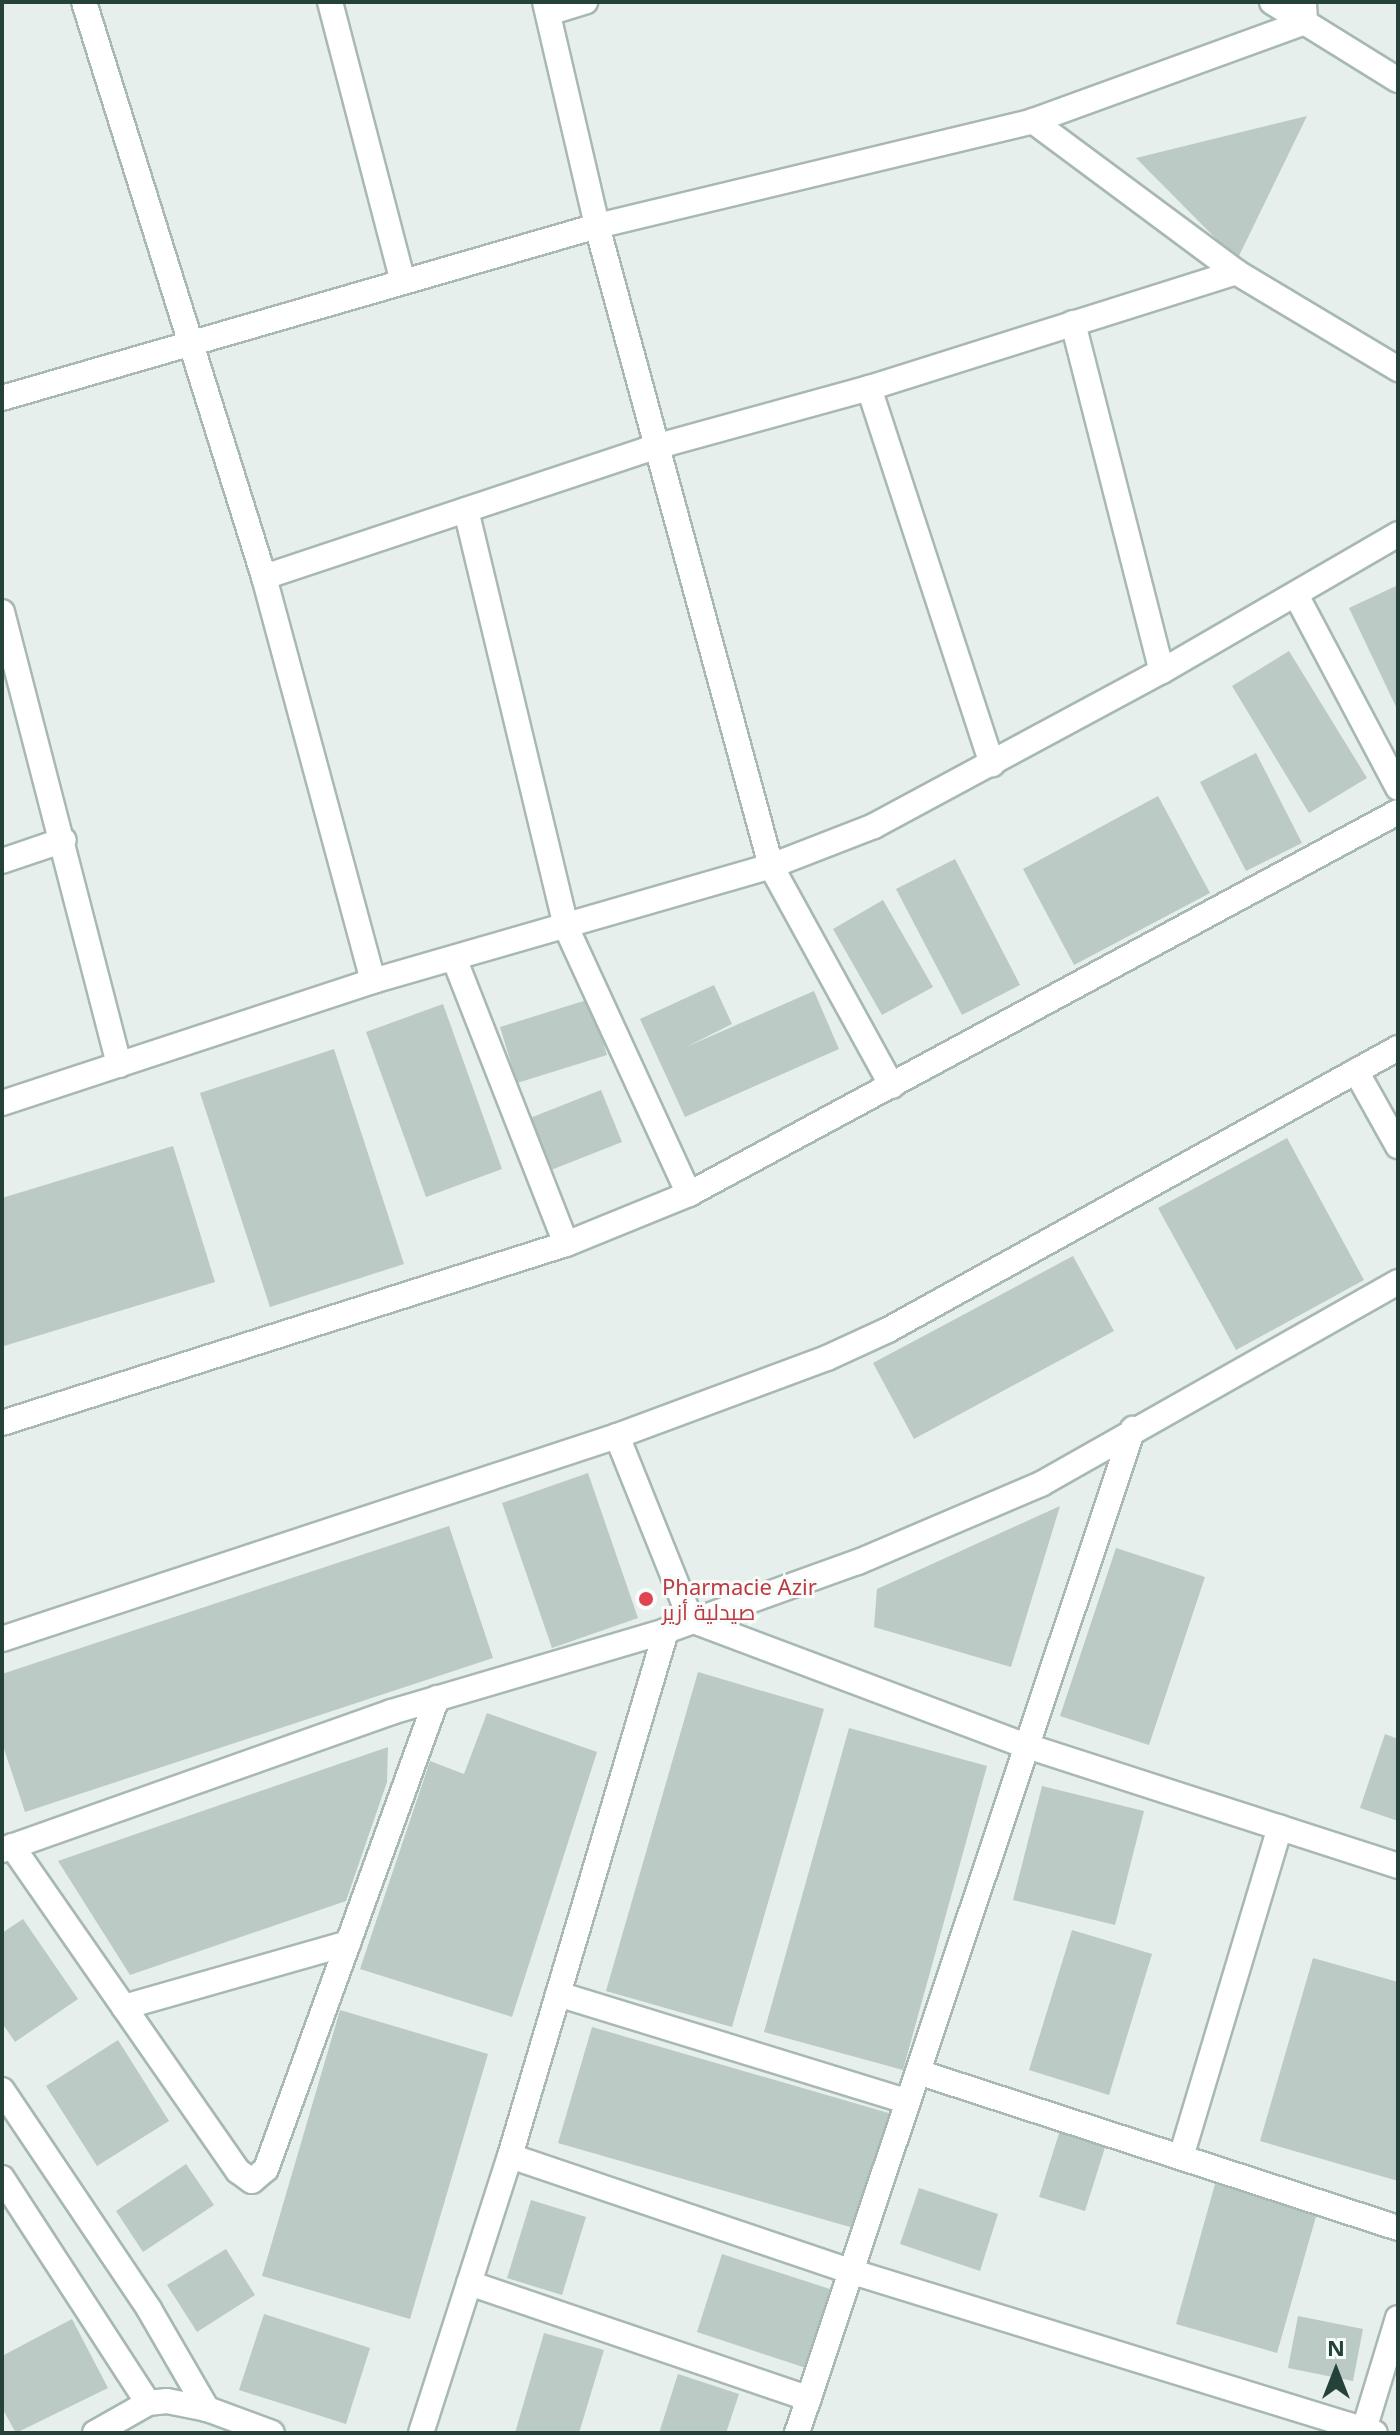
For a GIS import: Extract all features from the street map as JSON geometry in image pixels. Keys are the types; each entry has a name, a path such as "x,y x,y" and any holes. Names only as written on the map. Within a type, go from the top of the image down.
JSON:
{"street":[{"path":"84,2 264,577 373,981"},
{"path":"330,2 403,282"},
{"path":"585,2 546,8 597,226 771,866 892,1086"},
{"path":"1272,2 1304,12 1398,80"},
{"path":"2,398 597,226 1033,121 1304,12"},
{"path":"1033,121 1236,272 1398,369"},
{"path":"264,577 655,447 869,388 1236,272"},
{"path":"1073,323 1162,671"},
{"path":"869,388 992,764"},
{"path":"466,510 566,927 689,1194"},
{"path":"2,1103 373,981 771,866 874,826 1162,671 1398,534"},
{"path":"1296,595 1398,788"},
{"path":"3,618 64,840 119,1065"},
{"path":"2,1423 566,1244 689,1194 1398,812"},
{"path":"2,861 64,840"},
{"path":"454,958 566,1244"},
{"path":"2,1639 617,1436 888,1330 1398,1048"},
{"path":"1356,1071 1398,1146"},
{"path":"437,1698 266,2169 252,2181 238,2171 124,2007 7,1848 437,1698 666,1631 858,1562 1041,1484 1133,1429 1398,1282"},
{"path":"797,2433 853,2272 1024,1745 1133,1429"},
{"path":"617,1436 691,1620 1024,1745 1398,1866"},
{"path":"421,2433 510,2156 666,1631"},
{"path":"1181,2157 1280,1828"},
{"path":"124,2007 348,1943"},
{"path":"558,1994 908,2102"},
{"path":"918,2072 1398,2228"},
{"path":"2,2090 149,2309 207,2409"},
{"path":"510,2156 853,2272 1367,2432 1398,2318"},
{"path":"2,2178 148,2403"},
{"path":"469,2283 809,2399"},
{"path":"95,2433 148,2403 207,2409 272,2433"}],"building":[{"path":"1307,116 1237,260 1136,158"},
{"path":"1398,585 1398,711 1349,608"},
{"path":"1289,651 1367,778 1309,813 1232,686"},
{"path":"1256,753 1302,843 1246,871 1200,782"},
{"path":"1158,796 1210,893 1074,965 1023,869"},
{"path":"955,859 1020,985 962,1015 896,889"},
{"path":"883,900 933,987 882,1015 833,929"},
{"path":"714,985 732,1024 686,1047 814,991 839,1049 685,1117 640,1019"},
{"path":"590,999 607,1055 517,1083 500,1027"},
{"path":"443,1004 502,1169 426,1197 366,1032"},
{"path":"334,1049 404,1264 270,1307 200,1093"},
{"path":"601,1090 622,1142 551,1170 530,1118"},
{"path":"1287,1138 1364,1280 1236,1350 1158,1208"},
{"path":"173,1146 215,1282 4,1346 2,1198"},
{"path":"1073,1256 1114,1331 914,1439 873,1363"},
{"path":"588,1473 638,1618 552,1648 502,1503"},
{"path":"1060,1506 1011,1667 874,1627 877,1589"},
{"path":"449,1526 493,1658 25,1812 2,1743 2,1674"},
{"path":"1116,1548 1205,1577 1149,1745 1060,1716"},
{"path":"698,1672 824,1709 732,2027 606,1991"},
{"path":"487,1713 597,1752 512,2017 360,1969 430,1761 464,1774"},
{"path":"849,1728 987,1766 903,2070 764,2032"},
{"path":"1385,1734 1398,1739 1398,1821 1360,1808"},
{"path":"388,1747 387,1782 346,1901 130,1975 58,1861"},
{"path":"1042,1786 1144,1811 1115,1925 1013,1900"},
{"path":"23,1919 78,1999 15,2042 2,2023 2,1933"},
{"path":"1072,1930 1152,1954 1109,2095 1029,2070"},
{"path":"1313,1958 1398,1982 1398,2181 1260,2141"},
{"path":"340,2010 488,2054 410,2319 262,2276"},
{"path":"592,2027 892,2114 857,2229 558,2143"},
{"path":"118,2040 169,2121 97,2166 46,2086"},
{"path":"1061,2127 1107,2141 1085,2211 1039,2197"},
{"path":"186,2164 214,2205 143,2252 116,2211"},
{"path":"1215,2184 1317,2213 1277,2353 1176,2324"},
{"path":"919,2188 998,2214 980,2271 900,2244"},
{"path":"531,2200 586,2217 562,2295 507,2278"},
{"path":"226,2249 255,2295 197,2332 167,2285"},
{"path":"722,2254 836,2291 809,2369 697,2332"},
{"path":"264,2314 370,2348 346,2424 239,2390"},
{"path":"1298,2316 1363,2329 1353,2381 1288,2368"},
{"path":"72,2319 108,2388 16,2433 2,2408 2,2356"},
{"path":"544,2333 604,2350 579,2433 515,2433"},
{"path":"678,2374 739,2394 726,2433 659,2433"}],"place":[{"name":"Pharmacie Azir صيدلية أزير","path":"646,1599"}]}
